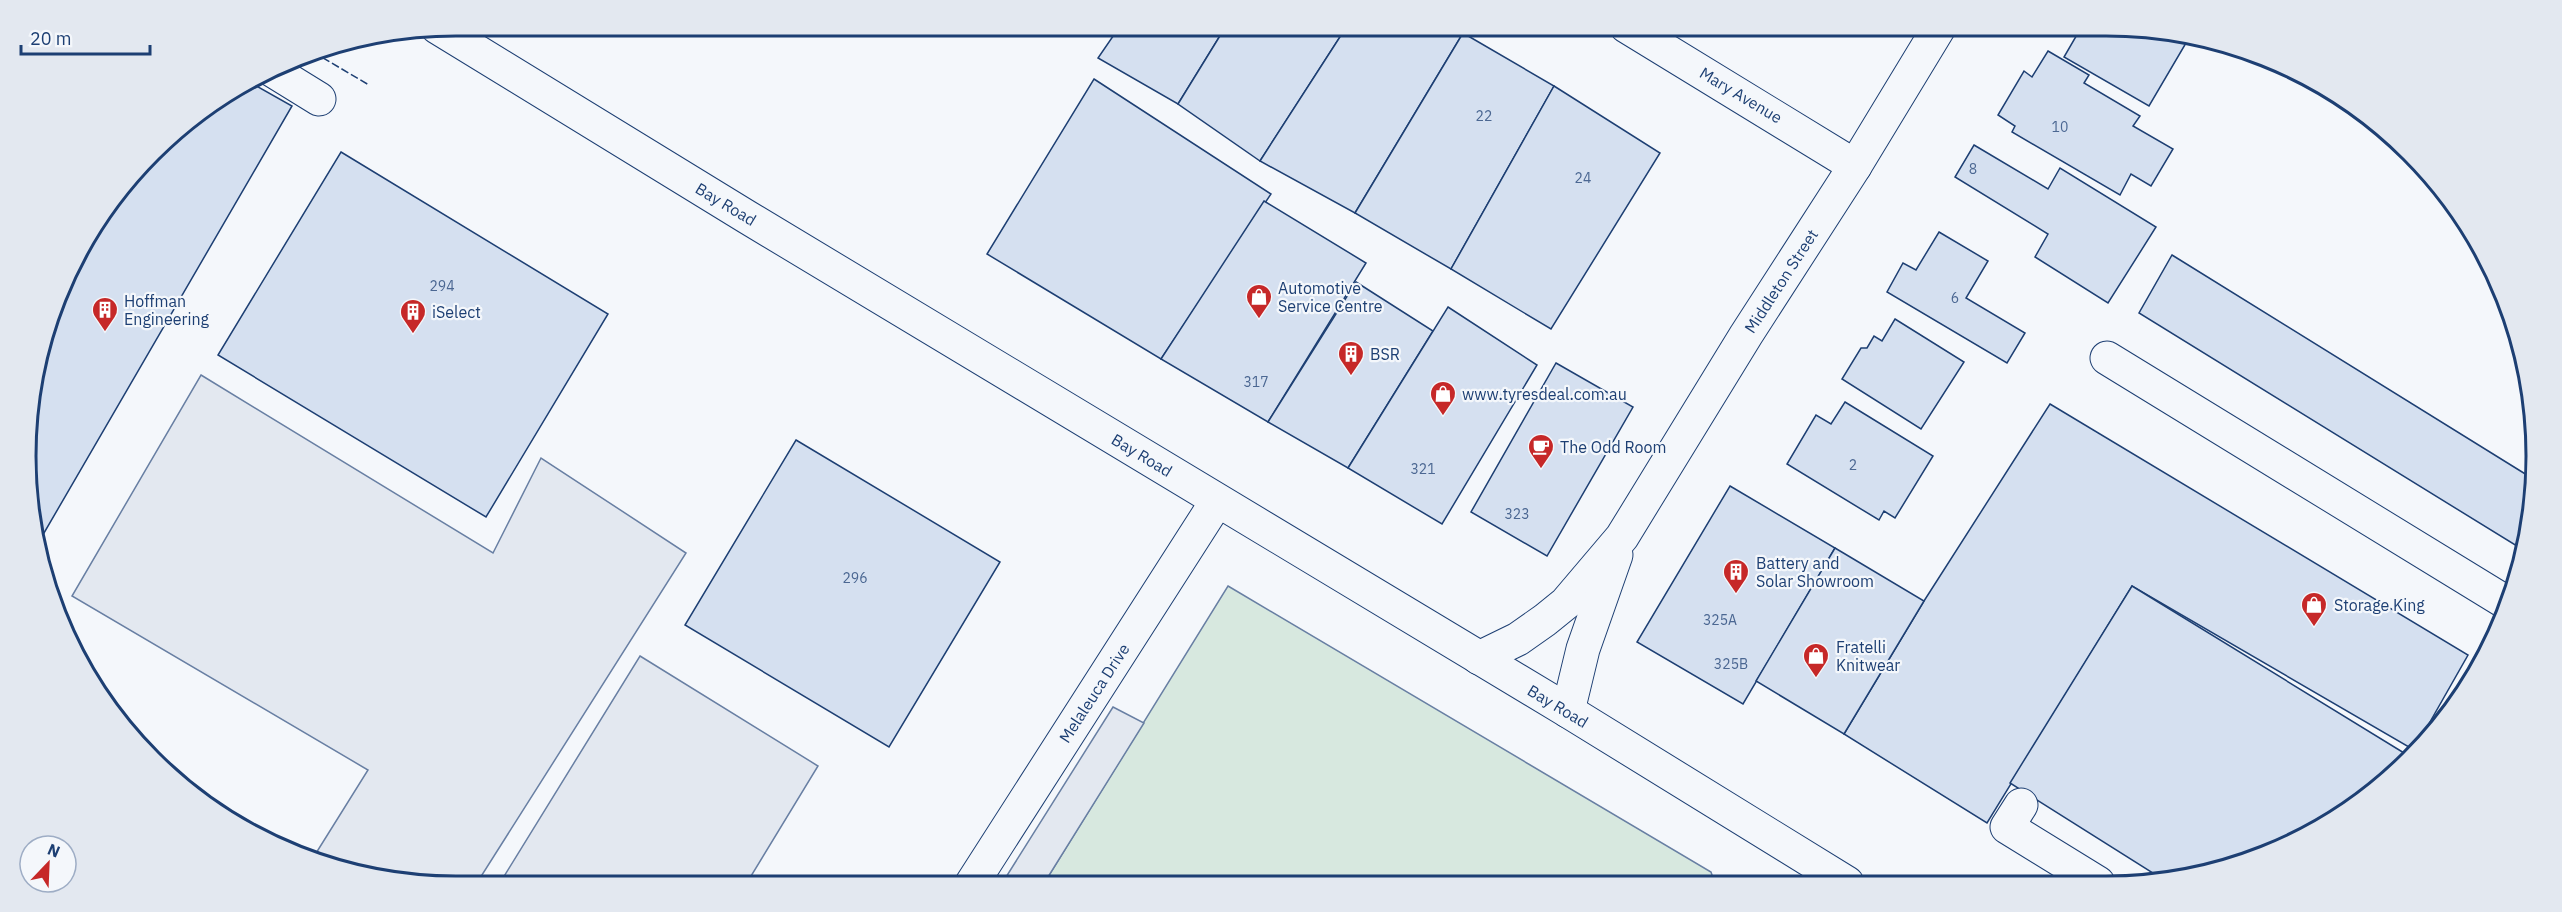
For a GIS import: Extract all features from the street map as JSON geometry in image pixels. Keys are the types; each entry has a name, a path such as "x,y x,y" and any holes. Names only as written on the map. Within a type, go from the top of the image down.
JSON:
{"main road":[{"name":"Bay Road","path":"451,36 1568,711 1829,876"},
{"name":"Mary Avenue","path":"1642,36 1855,165"},
{"name":"Middleton Street","path":"1479,658 1518,639 1566,603 1622,537 1934,36"},
{"path":"280,75 319,99"},
{"path":"2107,358 2501,599"},
{"name":"Melaleuca Drive","path":"978,876 1217,501"},
{"name":"Middleton Street","path":"1568,711 1582,649 1622,537"},
{"path":"2021,805 2007,827 2087,876"}],"shaded area":[{"path":"201,375 493,553 541,458 686,553 481,876 401,872 347,862 317,852 368,770 72,596"},
{"path":"1228,586 1711,872 1712,876 1049,876"},
{"path":"640,656 818,766 751,876 504,876"},
{"path":"1113,707 1144,723 1049,876 1007,876"}],"building":[{"path":"1113,36 1220,36 1178,104 1098,58"},
{"path":"1220,36 1341,36 1260,161 1178,104"},
{"path":"1341,36 1461,36 1355,213 1260,161"},
{"path":"1461,36 1468,36 1554,86 1451,269 1355,213"},
{"path":"2076,36 2133,37 2186,44 2149,106 2064,57"},
{"path":"2048,51 2089,75 2084,83 2140,116 2133,126 2173,149 2151,186 2131,174 2120,195 2012,132 2015,126 1998,115 2024,71 2032,77"},
{"path":"1094,79 1271,194 1161,359 987,254"},
{"name":"Hoffman Engineering","path":"257,86 292,106 43,534 36,456 44,374 58,321 79,270 92,246 140,179 179,140 200,123"},
{"path":"1554,86 1660,153 1551,329 1451,269"},
{"path":"1974,145 2048,189 2060,168 2156,227 2108,303 2035,257 2048,234 1955,177"},
{"name":"iSelect","path":"341,152 608,314 486,517 218,355"},
{"name":"Automotive Service Centre","path":"1264,201 1366,263 1268,422 1161,359"},
{"path":"1939,232 1988,261 1966,298 2025,333 2007,363 1887,292 1903,263 1916,270"},
{"path":"2172,255 2525,474 2516,546 2139,313"},
{"name":"BSR","path":"1356,282 1433,331 1348,468 1268,422"},
{"name":"www.tyresdeal.com.au","path":"1448,307 1537,365 1442,524 1348,468"},
{"path":"1895,319 1964,362 1921,429 1842,379 1861,348 1867,348 1874,336 1882,341"},
{"path":"1556,363 1633,407 1547,556 1471,512"},
{"path":"1845,402 1933,456 1895,518 1884,511 1879,520 1787,464 1816,415 1831,424"},
{"name":"Storage King","path":"2050,404 2468,655 2428,726 2409,747 2132,586 1987,823 1844,734 1924,601"},
{"path":"796,440 1000,562 889,747 685,625"},
{"name":"Battery and Solar Showroom","path":"1730,486 1835,548 1743,704 1637,642"},
{"path":"1835,548 1924,601 1844,734 1756,681"},
{"path":"2132,586 2403,753 2362,789 2292,833 2215,862 2153,873 2010,783"}],"fence":[{"path":"322,58 369,85"}],"place":[{"name":"Automotive Service Centre","path":"1259,320"},
{"name":"Hoffman Engineering","path":"105,333"},
{"name":"iSelect","path":"413,335"},
{"name":"BSR","path":"1351,377"},
{"name":"www.tyresdeal.com.au","path":"1443,417"},
{"name":"The Odd Room","path":"1541,470"},
{"name":"Battery and Solar Showroom","path":"1736,595"},
{"name":"Storage King","path":"2314,628"},
{"name":"Fratelli Knitwear","path":"1816,679"}]}
